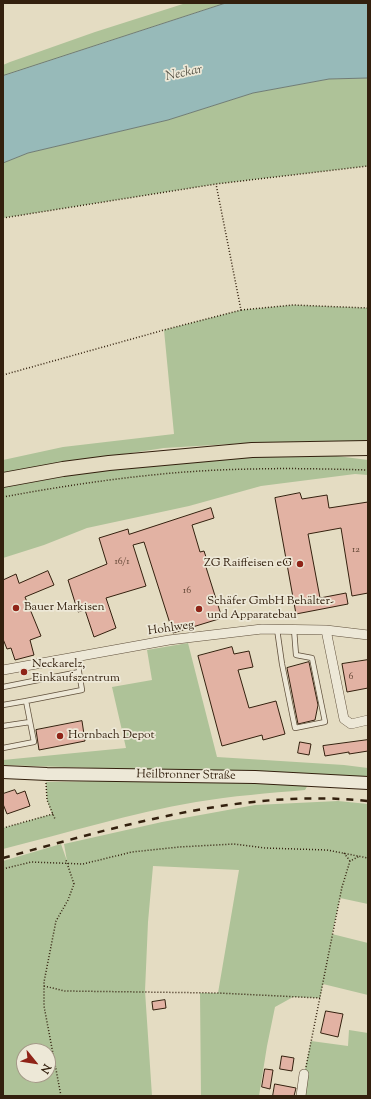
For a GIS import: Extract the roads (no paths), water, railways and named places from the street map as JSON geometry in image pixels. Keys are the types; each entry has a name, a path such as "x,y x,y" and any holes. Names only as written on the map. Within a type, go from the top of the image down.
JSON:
{"main road":[{"path":"3,480 63,469 109,463 244,451 368,448"}],"street":[{"name":"Hohlweg","path":"3,670 78,658 169,640 262,629 294,628 368,635"},
{"path":"326,630 344,719 351,724 368,720"},
{"name":"Heilbronner Straße","path":"3,772 255,777 368,783"},
{"path":"301,1096 304,1074"}],"lane":[{"path":"277,629 282,664 295,728 325,722 312,658 296,655 294,628"},
{"path":"3,705 82,690 78,672 78,658"},
{"path":"3,687 78,672"},
{"path":"3,748 34,742 26,701"},
{"path":"3,726 30,722"}],"water":[{"name":"Neckar","path":"226,3 368,3 368,78 329,79 253,93 168,120 28,153 3,163 3,76"}],"railway":[{"path":"3,858 138,822 229,805 275,800 322,798 368,801"}],"place":[{"name":"ZG Raiffeisen eG","path":"300,564"},
{"name":"Bauer Markisen","path":"16,608"},
{"name":"Schäfer GmbH Behälter- und Apparatebau","path":"199,609"},
{"name":"Neckarelz, Einkaufszentrum","path":"24,672"},
{"name":"Hornbach Depot","path":"60,736"}]}
